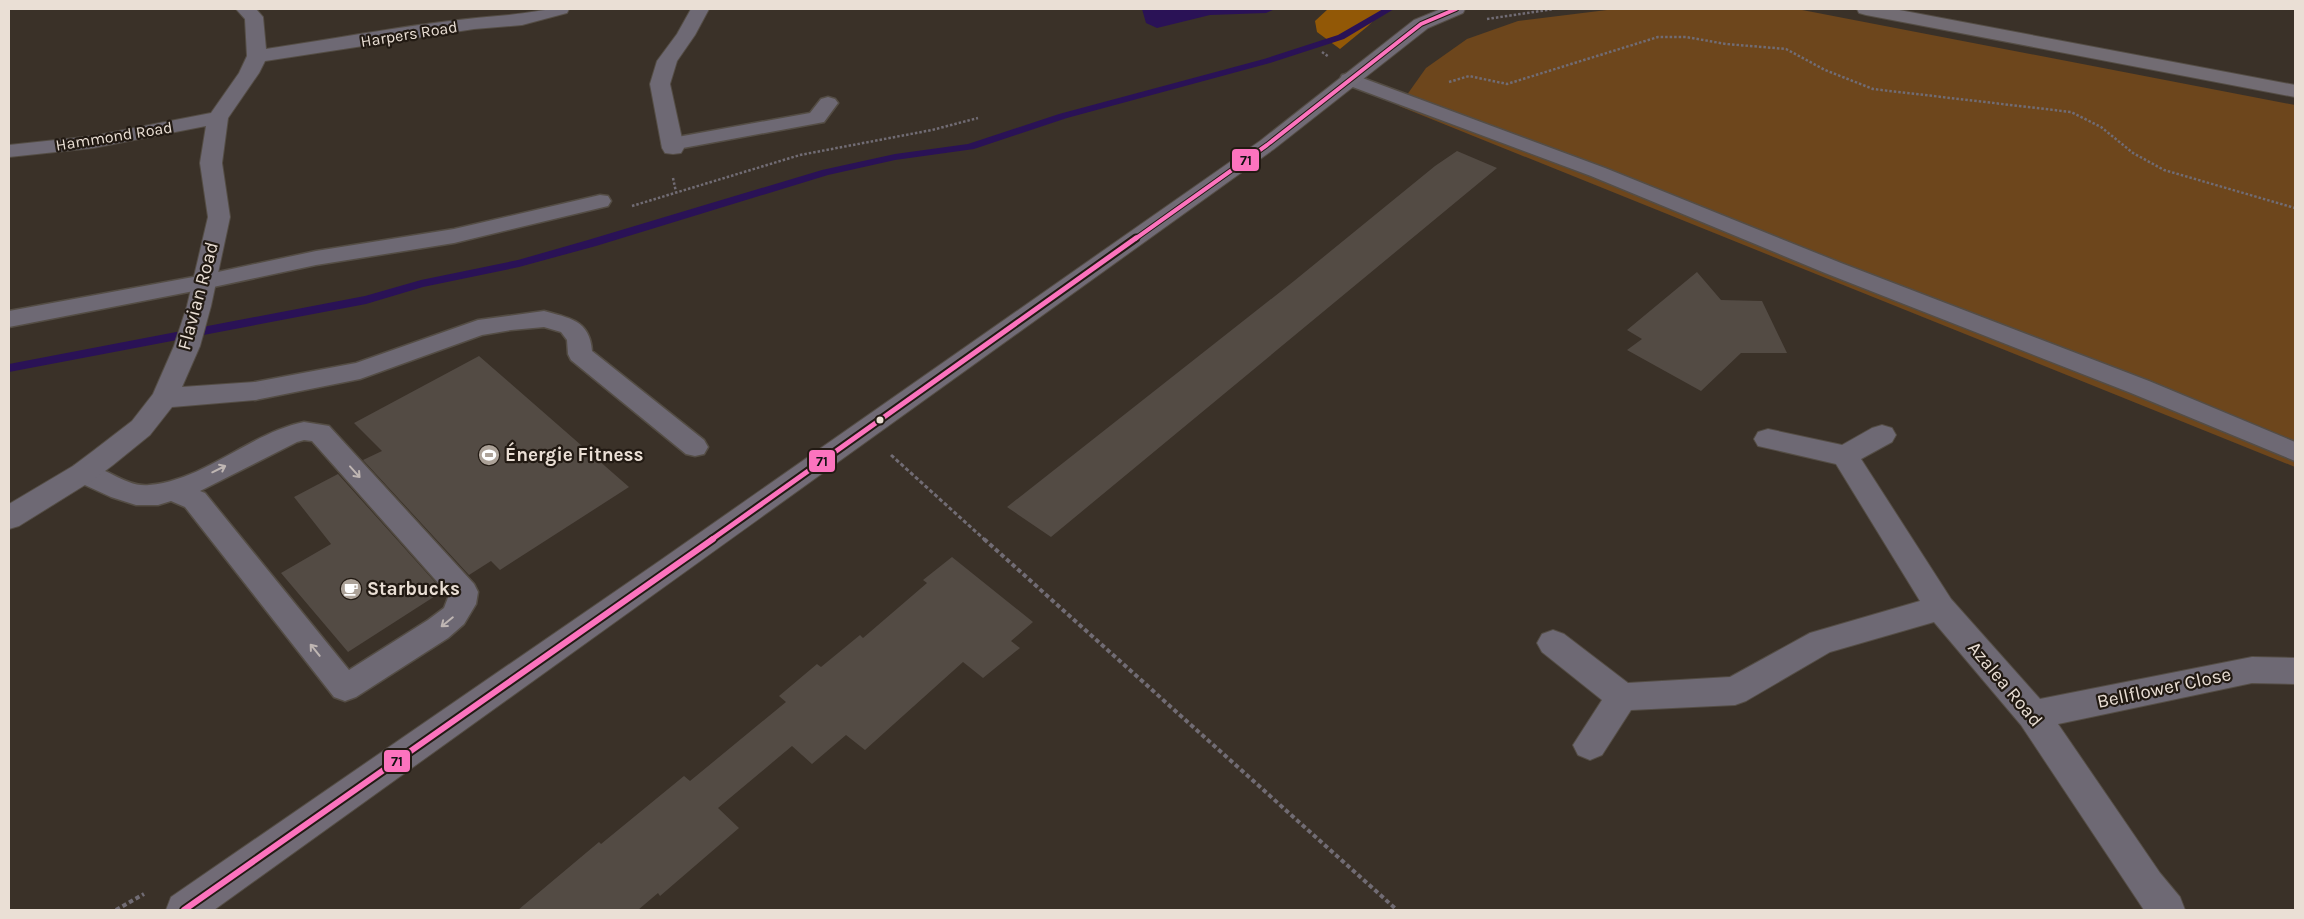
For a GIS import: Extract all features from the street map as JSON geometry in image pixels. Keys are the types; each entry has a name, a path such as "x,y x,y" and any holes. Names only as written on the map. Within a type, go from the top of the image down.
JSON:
{"highway":[{"path":"1866,9 2295,91"}],"main road":[{"path":"184,910 1267,145 1422,16 1456,9"}],"street":[{"path":"245,9 254,17 257,56"},
{"name":"Harpers Road","path":"257,56 474,23 522,19 560,9"},
{"path":"672,146 660,84 667,60 686,35 700,9"},
{"name":"Flavian Road","path":"9,518 83,473 141,428 164,398 188,346 219,217 211,162 218,118 249,72 257,56"},
{"name":"Hammond Road","path":"9,151 93,142 218,118"},
{"path":"164,398 255,391"},
{"path":"1768,439 1845,456 1882,435"},
{"name":"Azalea Road","path":"1845,456 1940,608 2033,715 2147,885 2168,910"},
{"path":"1553,644 1622,697 1735,691 1820,642 1940,608"},
{"name":"Bellflower Close","path":"2033,715 2252,670 2295,671"},
{"path":"1590,745 1622,697"}],"lane":[{"path":"1349,78 1598,172 1833,268 2140,387 2295,452"},
{"path":"672,146 817,118 828,103"},
{"path":"9,319 204,282 316,258 454,236 600,201"},
{"path":"255,391 360,371 478,328 544,319 568,326 579,338 580,354 695,447"},
{"path":"83,473 119,489 144,496 175,491 290,434 304,430 320,433 464,592 461,604 454,616 438,629 345,688 195,500 175,491"}],"path":[{"path":"1447,82 1469,76 1507,84 1658,37 1686,37 1726,44 1786,48 1825,70 1873,89 2071,112 2101,127 2133,153 2164,170 2295,208"},
{"path":"865,430 1397,910"}],"shaded area":[{"path":"1142,9 1275,9 1266,13 1210,15 1157,28 1146,23"},
{"path":"1328,9 1385,9 1340,49 1317,32 1315,21"},
{"path":"1615,9 1797,9 2295,105 2295,467 1399,106 1426,68 1467,39 1518,21"}],"building":[{"path":"1457,151 1497,168 1051,537 1007,507 1294,281 1435,166"},
{"path":"1697,272 1721,300 1762,301 1787,353 1741,353 1701,391 1627,350 1642,339 1627,330"},
{"name":"Énergie Fitness","path":"479,356 629,487 500,570 491,561 469,575 363,460 382,451 354,423"},
{"path":"338,474 443,591 348,652 281,573 331,544 294,497"},
{"path":"952,557 1033,622 1011,641 1020,648 983,678 963,662 865,750 846,735 812,764 792,746 718,808 739,828 660,896 658,893 638,910 518,910 599,842 601,844 684,776 690,781 786,702 779,696 817,664 821,667 860,635 863,638 927,583 923,580"}],"waterway":[{"path":"9,368 366,300 421,284 519,263 592,243 826,172 895,157 970,147 1063,116 1267,61 1341,37 1389,9"}],"transit line":[{"name":"71","path":"184,910 669,570 1267,145 1421,24 1456,9"}],"place":[{"name":"Énergie Fitness","path":"489,455"},
{"name":"Starbucks","path":"351,589"}]}
